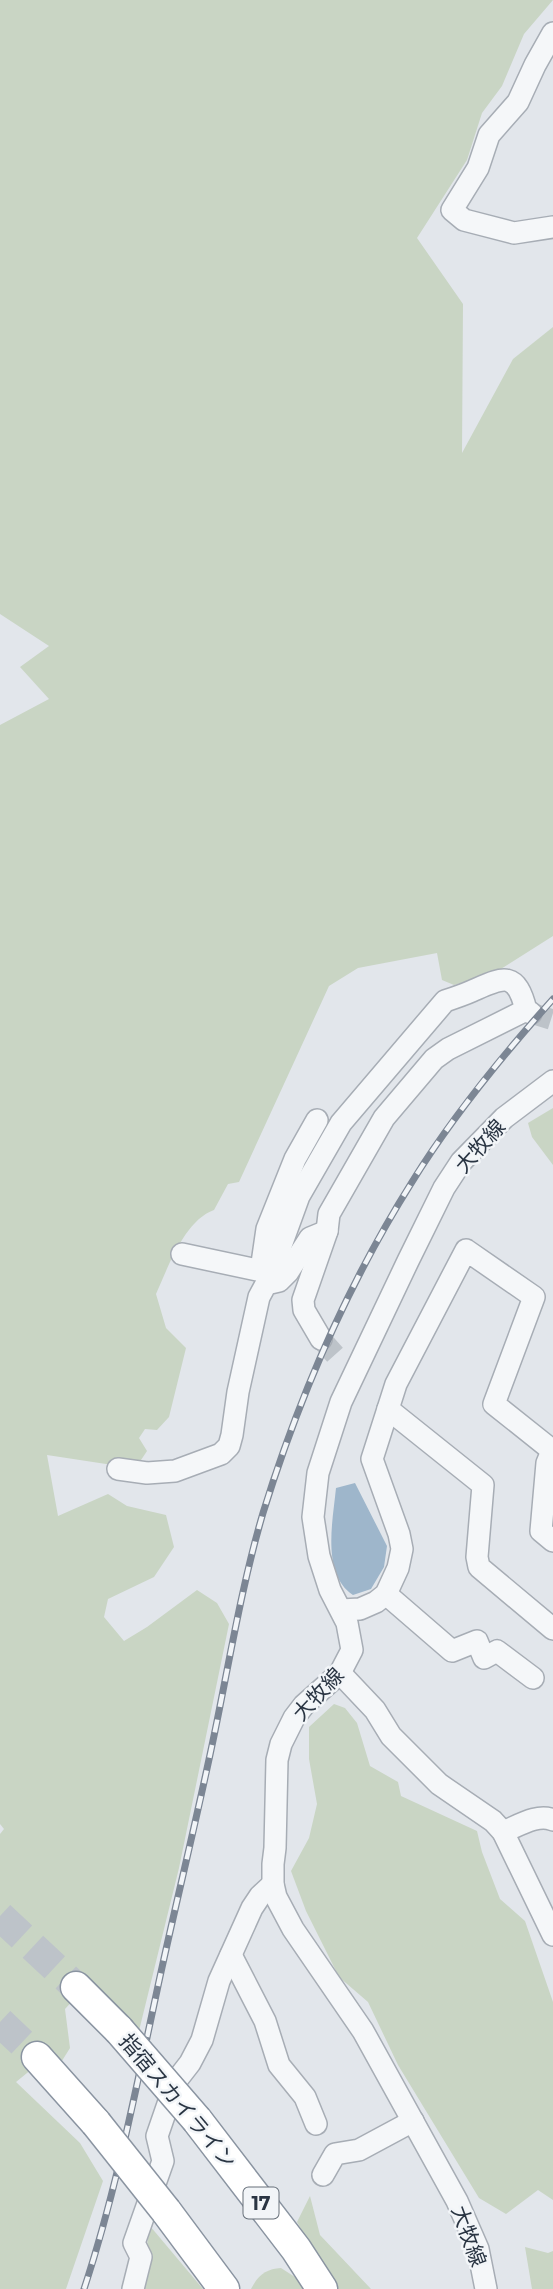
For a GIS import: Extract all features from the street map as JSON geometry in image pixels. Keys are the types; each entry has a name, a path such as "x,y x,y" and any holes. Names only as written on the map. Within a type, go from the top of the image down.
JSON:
{"highway":[{"name":"指宿スカイライン","path":"76,1987 119,2030 197,2120 296,2249 321,2289"},
{"path":"37,2057 96,2123 224,2289"}],"street":[{"path":"553,33 519,102 489,135 478,168 452,210 464,220 514,233 553,227"},
{"path":"118,1469 147,1473 174,1471 220,1454 229,1446 238,1392 266,1275 299,1196 341,1123 444,1001 469,993 496,979 506,979 513,983 529,1012 448,1049 434,1059 384,1118 329,1214 327,1231 303,1300 304,1310 321,1339"},
{"name":"大牧線","path":"486,2289 478,2249 468,2223 413,2121 350,2010 282,1912 273,1884 277,1760 287,1729 304,1705 340,1673 352,1650 341,1610 330,1590 321,1564 313,1517 318,1473 346,1364 461,1162 504,1118 553,1081"},
{"path":"266,1275 267,1228 295,1159 317,1120"},
{"path":"182,1254 266,1275 279,1281 310,1238 327,1231"},
{"path":"341,1610 360,1609 376,1602 386,1594 398,1568 402,1549 391,1508 372,1459 396,1384 466,1251 534,1297 494,1404 553,1451 547,1463 541,1531 553,1541"},
{"path":"388,1409 483,1485 477,1557 479,1567 553,1629"},
{"path":"386,1594 452,1651 477,1641 484,1658 498,1651 533,1678"},
{"path":"340,1673 375,1710 391,1737 439,1784 493,1821 503,1832 553,1935"},
{"path":"503,1832 538,1818 547,1817 553,1820"},
{"path":"133,2289 141,2257 134,2243 163,2161 157,2136 176,2081 190,2063 202,2040 219,1981 252,1908 273,1884"},
{"path":"231,1955 265,2021 279,2065 305,2097 316,2124"},
{"path":"323,2175 335,2154 359,2150 413,2121"}],"green space":[{"path":"0,0 553,0 524,34 502,86 482,113 467,160 417,238 463,304 462,453 513,359 553,327 553,936 496,972 454,985 442,980 437,953 358,968 329,986 239,1182 228,1184 214,1210 204,1215 186,1234 156,1294 166,1328 186,1348 169,1417 157,1430 145,1429 139,1438 147,1451 137,1466 47,1455 58,1516 108,1494 127,1506 166,1515 174,1547 154,1577 108,1599 104,1617 124,1641 197,1590 217,1603 229,1624 179,1868 138,2035 90,1982 65,2009 70,2048 60,2064 54,2051 16,2082 80,2143 103,2181 66,2289 0,2289 0,1834 4,1829 0,1824 0,725 49,699 20,667 49,646 0,614"},
{"path":"553,1108 553,1165 532,1137 528,1123"},
{"path":"334,1704 345,1708 357,1723 370,1766 398,1782 401,1796 477,1831 500,1899 525,1921 553,2002 553,2200 538,2190 506,2214 479,2198 398,2065 368,2002 339,1977 306,1911 291,1871 309,1838 317,1804 309,1759 309,1727"},
{"path":"310,2196 320,2235 371,2289 336,2289 297,2222"},
{"path":"150,2226 203,2289 140,2289"},
{"path":"525,2247 548,2253 553,2251 553,2289 532,2289"},
{"path":"281,2268 298,2279 305,2289 251,2289 263,2274"}],"water":[{"path":"355,1483 387,1546 384,1567 371,1589 353,1595 343,1586 336,1574 331,1546 336,1488"}],"tunnel":[{"path":"531,1013 553,1020"},
{"path":"321,1339 338,1358"},
{"path":"0,1916 76,1987"},
{"path":"0,2022 37,2057"}],"railway":[{"path":"84,2289 108,2209 128,2127 249,1567 263,1513 292,1427 346,1301 412,1182 478,1088 553,999"}]}
